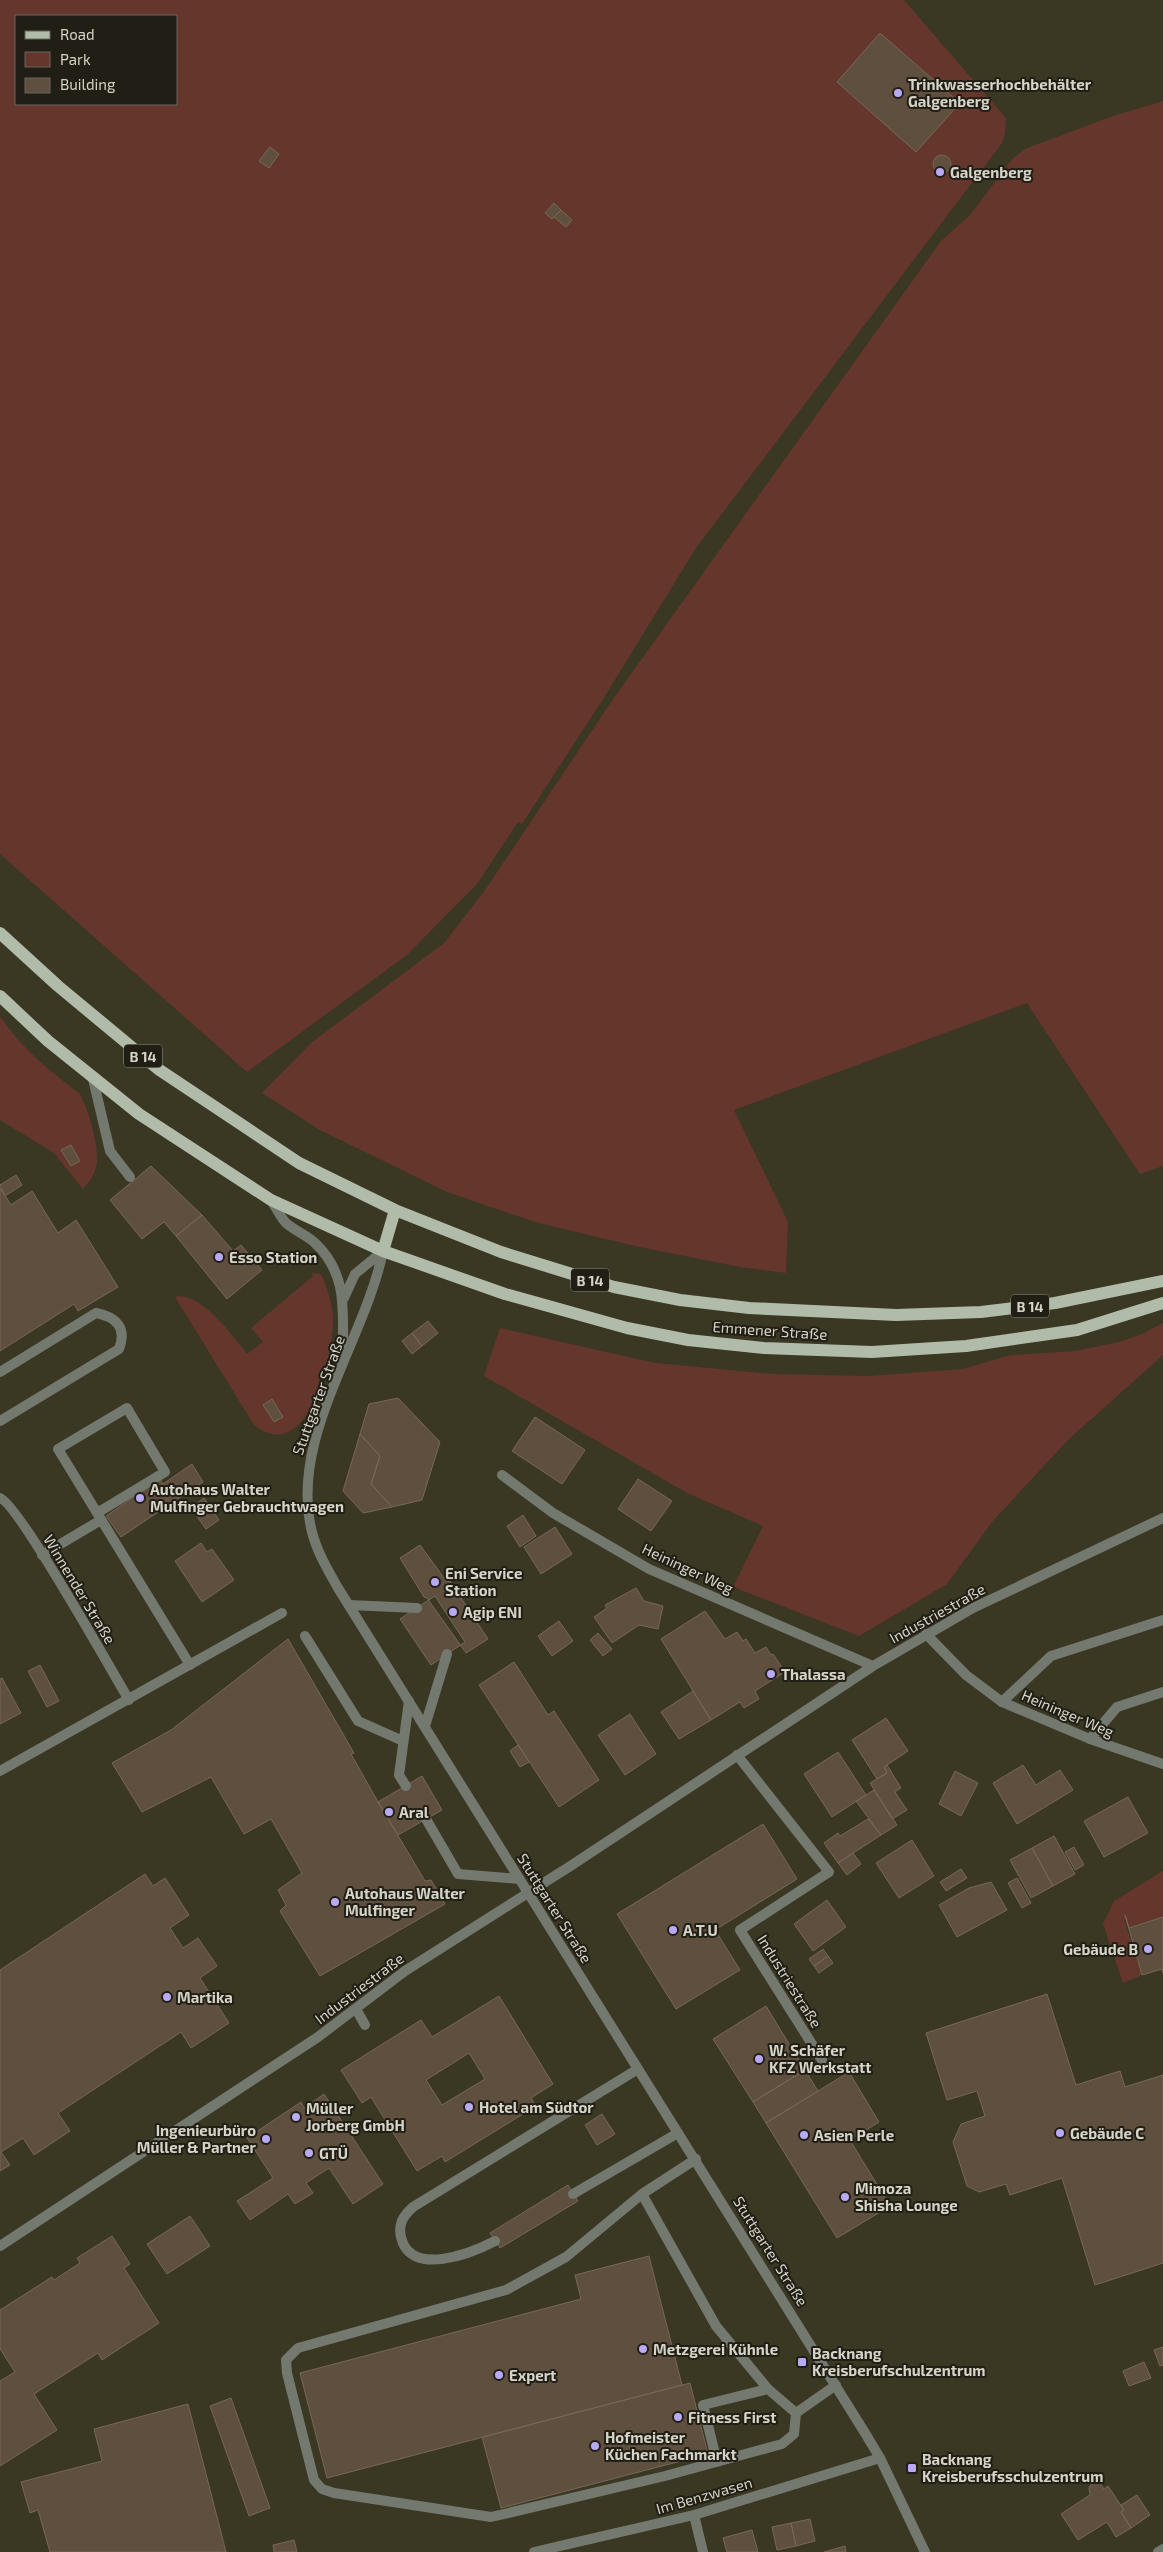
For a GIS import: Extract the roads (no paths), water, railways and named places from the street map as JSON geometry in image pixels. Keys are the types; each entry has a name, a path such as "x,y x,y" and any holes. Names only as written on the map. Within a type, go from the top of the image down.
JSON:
{"main road":[{"name":"B 14","path":"0,933 58,986 158,1069 299,1163 395,1210"},
{"name":"B 14","path":"0,996 93,1079 139,1114 271,1200 383,1251"},
{"path":"383,1251 395,1210"},
{"name":"Emmener Straße","path":"395,1210 501,1252 614,1287 680,1300 749,1308 896,1315 981,1312 1055,1303 1163,1281"},
{"name":"Emmener Straße","path":"383,1251 505,1294 627,1328 688,1340 764,1348 872,1352 966,1346 1076,1330 1163,1303"}],"street":[{"path":"93,1079 110,1151 130,1178"},
{"path":"271,1200 286,1223 311,1238 324,1251 337,1271 344,1298 343,1365"},
{"path":"344,1298 355,1274 383,1251"},
{"name":"Stuttgarter Straße","path":"383,1251 372,1295 343,1365 308,1467 308,1508 312,1533 321,1556 424,1726 836,2384 880,2458 925,2552"},
{"path":"0,1372 96,1313 115,1319 121,1327 123,1336 119,1348 0,1421"},
{"path":"42,1555 99,1516 165,1472 127,1408 58,1449 99,1516 190,1666"},
{"name":"Heininger Weg","path":"502,1475 552,1513 649,1569 873,1666"},
{"name":"Winnender Straße","path":"0,1498 10,1507 42,1555 129,1700"},
{"name":"Industriestraße","path":"0,2246 318,2037 405,1971 528,1893 873,1666 926,1634 997,1596 1163,1518"},
{"path":"349,1605 417,1608"},
{"path":"0,1771 282,1613"},
{"path":"1002,1702 1051,1656 1163,1620"},
{"name":"Heininger Weg","path":"926,1634 966,1675 1002,1702 1090,1740 1163,1764"},
{"path":"304,1636 358,1721 404,1740"},
{"path":"424,1726 447,1654"},
{"path":"1090,1740 1117,1707 1163,1692"},
{"path":"406,1786 399,1775 409,1701"},
{"name":"Industriestraße","path":"738,1755 829,1872 740,1930 822,2060"},
{"path":"426,1819 458,1874 519,1878"},
{"path":"356,2008 365,2025"},
{"path":"495,2241 466,2254 450,2258 431,2260 415,2256 403,2246 400,2232 402,2217 412,2207 638,2070"},
{"path":"573,2194 678,2133"},
{"path":"696,2159 642,2194 566,2257 506,2290 298,2348 286,2360 287,2373 314,2480 322,2489 334,2493 491,2517 717,2462 782,2444 794,2434 796,2412 836,2384"},
{"path":"642,2194 716,2326 768,2389 796,2412"},
{"path":"717,2462 703,2405 768,2389"},
{"name":"Im Benzwasen","path":"534,2552 694,2515 880,2458"},
{"path":"694,2515 703,2552"},
{"path":"1158,2552 1163,2549"}],"place":[{"name":"Trinkwasserhochbehälter Galgenberg","path":"898,93"},
{"name":"Galgenberg","path":"940,172"},
{"name":"Esso Station","path":"219,1257"},
{"name":"Autohaus Walter Mulfinger Gebrauchtwagen","path":"140,1498"},
{"name":"Eni Service Station","path":"435,1582"},
{"name":"Agip ENI","path":"453,1612"},
{"name":"Thalassa","path":"771,1674"},
{"name":"Aral","path":"389,1812"},
{"name":"Autohaus Walter Mulfinger","path":"335,1902"},
{"name":"A.T.U","path":"673,1930"},
{"name":"Gebäude B","path":"1148,1949"},
{"name":"Martika","path":"167,1997"},
{"name":"W. Schäfer KFZ Werkstatt","path":"759,2059"},
{"name":"Hotel am Südtor","path":"469,2107"},
{"name":"Müller Jorberg GmbH","path":"296,2117"},
{"name":"Gebäude C","path":"1060,2133"},
{"name":"Asien Perle","path":"804,2135"},
{"name":"Ingenieurbüro Müller & Partner","path":"266,2139"},
{"name":"GTÜ","path":"309,2153"},
{"name":"Mimoza Shisha Lounge","path":"845,2197"},
{"name":"Metzgerei Kühnle","path":"643,2349"},
{"name":"Backnang Kreisberufschulzentrum","path":"802,2362"},
{"name":"Expert","path":"499,2375"},
{"name":"Fitness First","path":"678,2417"},
{"name":"Hofmeister Küchen Fachmarkt","path":"595,2446"},
{"name":"Backnang Kreisberufsschulzentrum","path":"912,2468"}]}
